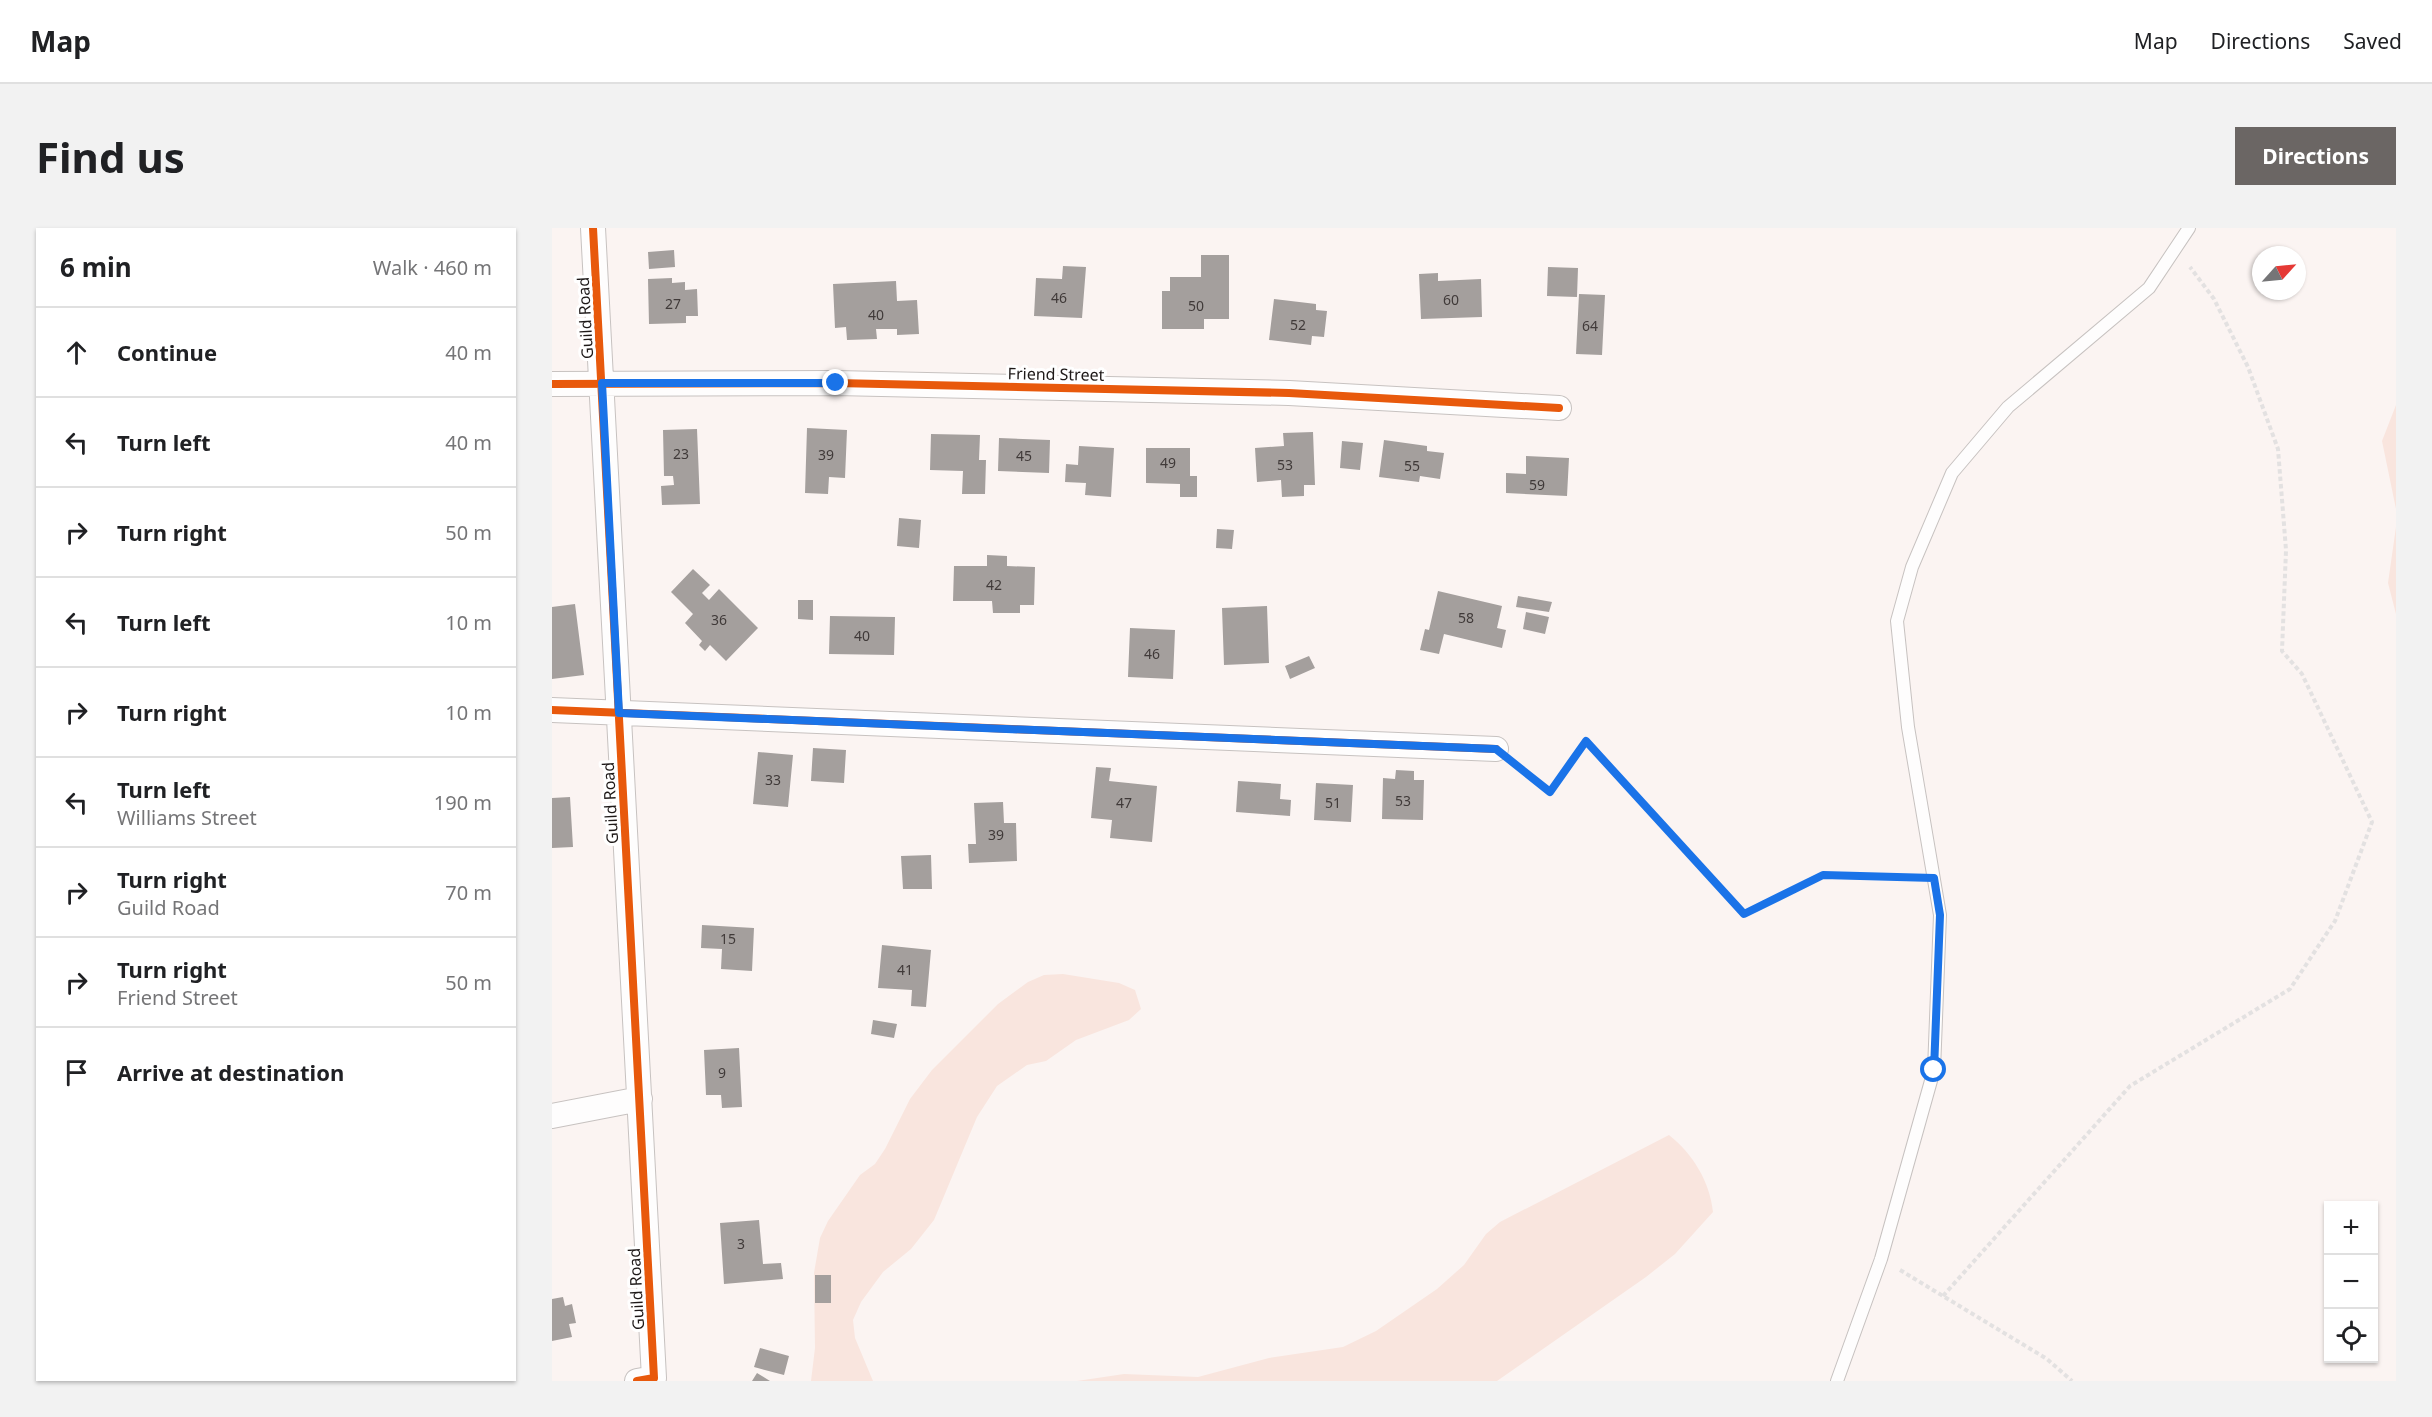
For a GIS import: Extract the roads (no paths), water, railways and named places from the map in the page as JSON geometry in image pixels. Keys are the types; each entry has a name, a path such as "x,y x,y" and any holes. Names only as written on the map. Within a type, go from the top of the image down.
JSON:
{"street":[{"name":"Guild Road","path":"593,228 640,1099 646,1379"},
{"name":"Friend Street","path":"552,384 836,383 1289,393 1559,408"},
{"path":"552,710 1496,749"},
{"path":"552,1116 640,1099"}],"lane":[{"path":"1837,1381 1881,1259 1934,1070 1940,915 1908,726 1896,621 1912,567 1952,472 2008,407 2149,288 2188,228"}]}
